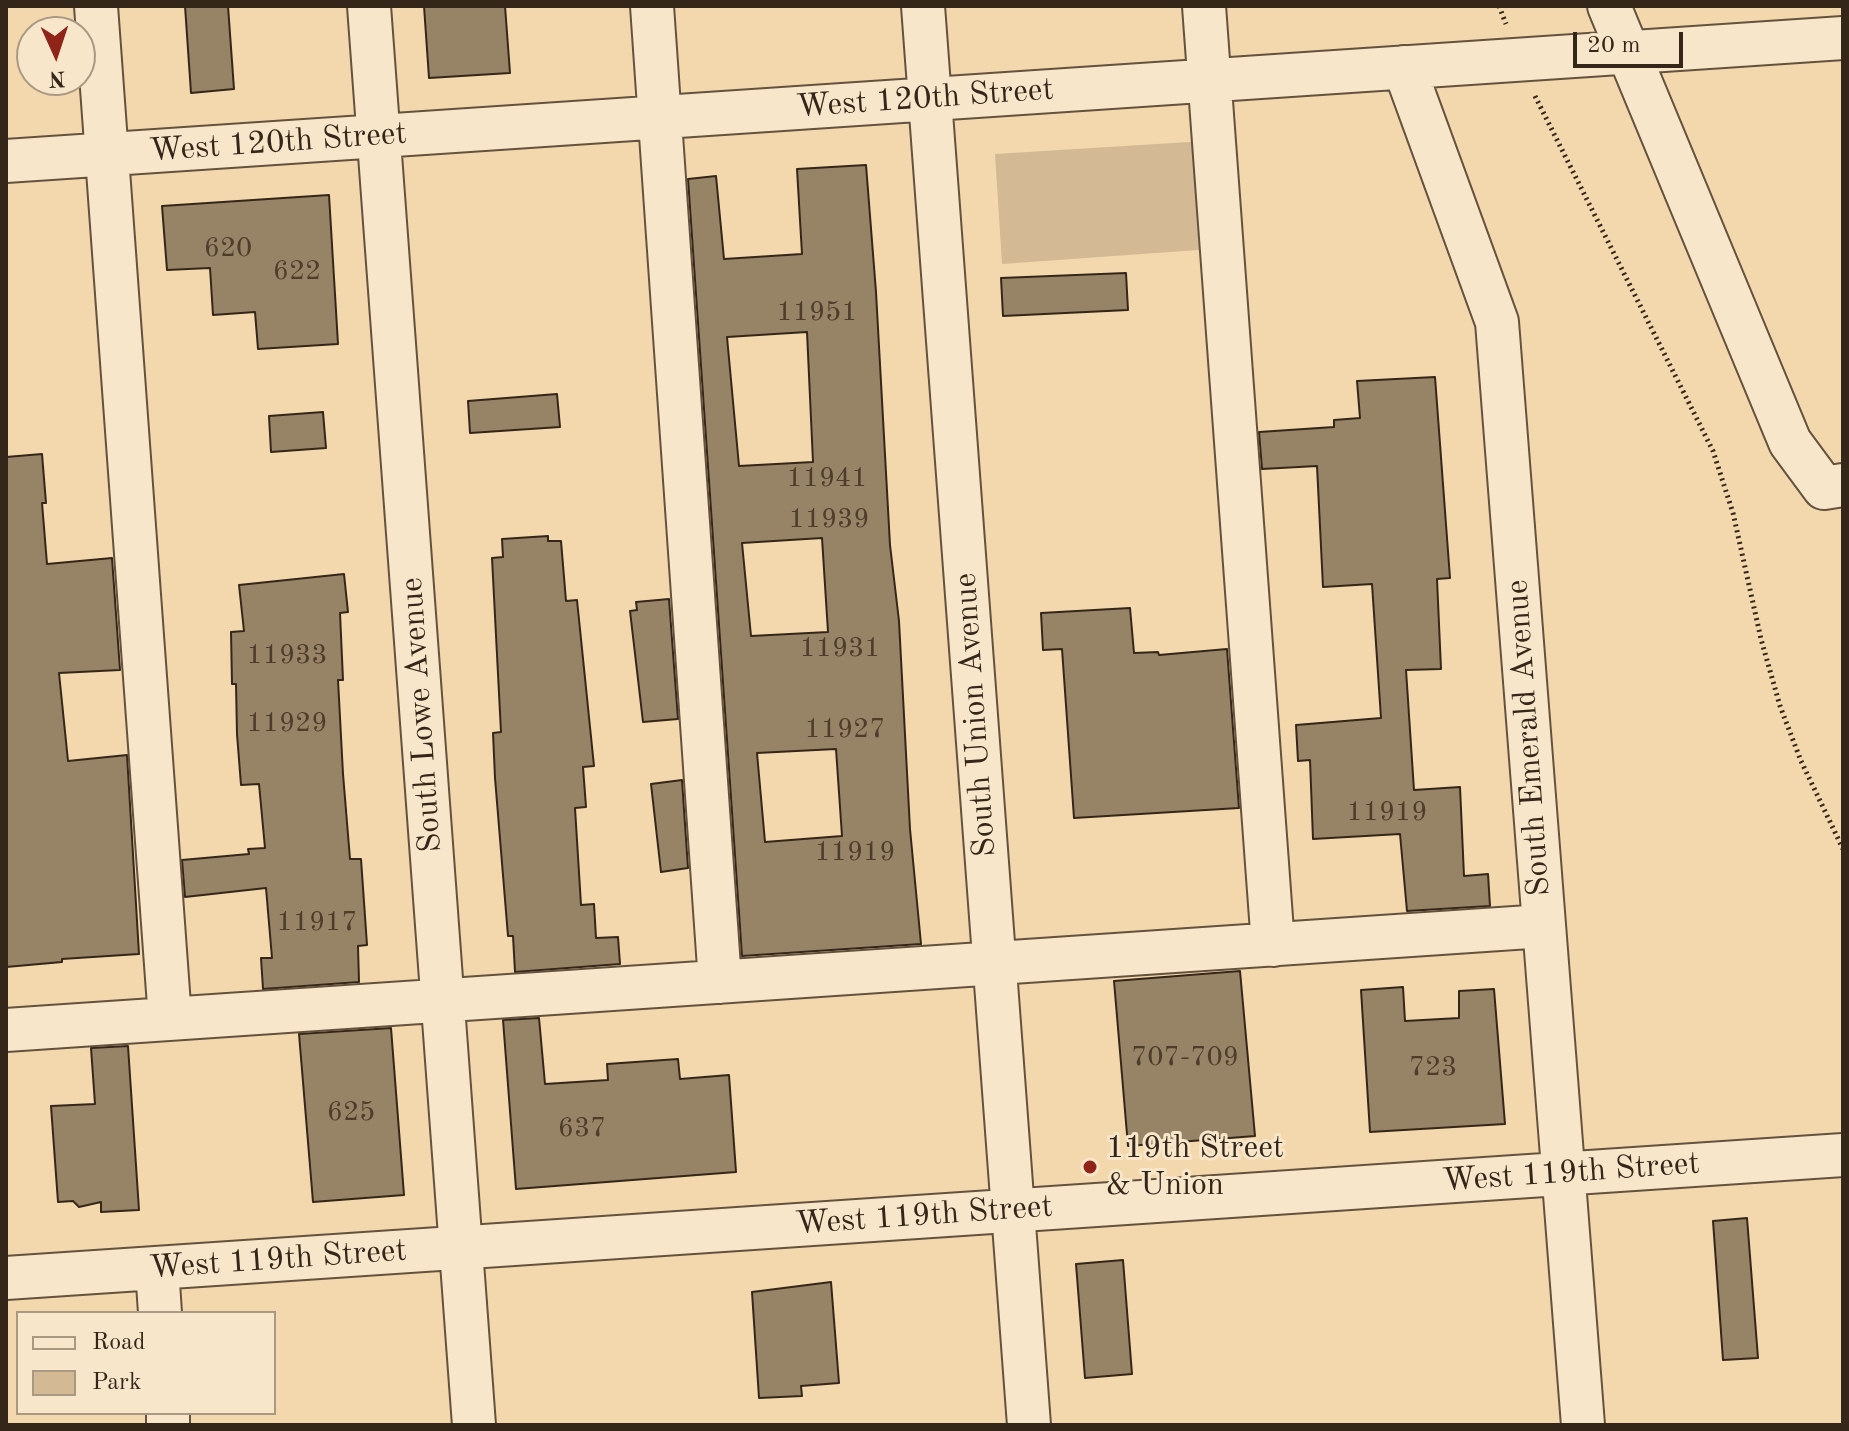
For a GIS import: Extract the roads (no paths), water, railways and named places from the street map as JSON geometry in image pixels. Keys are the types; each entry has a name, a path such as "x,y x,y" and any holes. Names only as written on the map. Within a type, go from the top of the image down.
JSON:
{"street":[{"path":"96,6 170,1019"},
{"name":"South Lowe Avenue","path":"369,6 474,1425"},
{"path":"652,6 720,982"},
{"name":"South Union Avenue","path":"923,6 1029,1425"},
{"path":"1204,6 1273,945"},
{"path":"1609,6 1790,442 1824,488 1843,485"},
{"name":"West 120th Street","path":"6,161 1628,52 1759,25 1843,38"},
{"name":"South Emerald Avenue","path":"1404,67 1497,322 1583,1425"},
{"path":"6,1030 1544,926"},
{"name":"West 119th Street","path":"6,1278 1843,1155"},
{"path":"157,1268 160,1311"}],"place":[{"name":"119th Street & Union","path":"1090,1167"}]}
